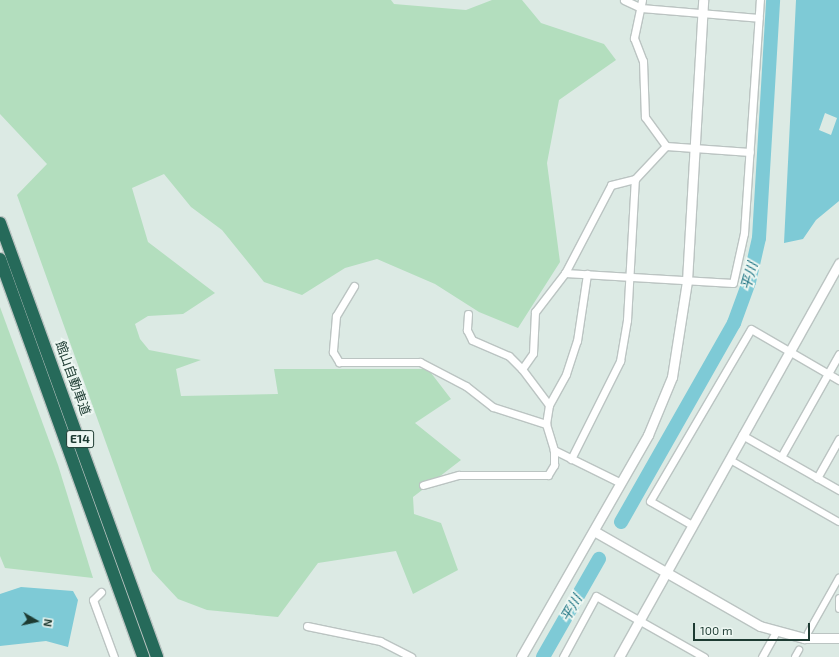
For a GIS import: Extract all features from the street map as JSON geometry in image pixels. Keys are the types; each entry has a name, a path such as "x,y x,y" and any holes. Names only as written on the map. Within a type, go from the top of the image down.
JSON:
{"highway":[{"name":"館山自動車道","path":"0,223 157,657"},
{"name":"館山自動車道","path":"0,259 143,657"}],"street":[{"path":"624,0 641,8 759,18"},
{"path":"642,0 634,38 643,61 645,117 666,146 750,152"},
{"path":"521,657 594,531 653,424 672,377 687,281 703,0"},
{"path":"565,273 733,283 744,233 760,0"},
{"path":"522,369 533,353 535,312 565,273 612,185 635,179 666,146"},
{"path":"571,459 620,361 630,277 635,179"},
{"path":"619,657 839,263"},
{"path":"423,485 459,475 548,475 554,465 554,450 546,424 549,406 566,374 577,342 587,274"},
{"path":"354,286 336,316 333,352 339,362 420,362 466,386 493,407 546,424"},
{"path":"468,314 467,330 472,340 509,356 522,369 549,406"},
{"path":"692,525 650,501 751,329 839,380"},
{"path":"781,458 839,354"},
{"path":"742,435 839,490"},
{"path":"817,478 839,439"},
{"path":"554,450 621,483"},
{"path":"734,462 839,522"},
{"path":"594,531 776,632 804,638 839,638"},
{"path":"808,633 839,578"},
{"path":"101,592 94,600 114,657"},
{"path":"563,657 596,596 704,657"},
{"path":"839,598 839,608"},
{"path":"307,626 380,641 410,657"},
{"path":"762,657 776,632"},
{"path":"794,657 799,650"}],"green space":[{"path":"0,0 391,0 394,4 466,10 492,0 522,0 541,23 604,44 616,60 559,100 547,163 560,262 518,328 479,312 435,284 377,259 345,268 302,295 264,282 222,230 191,207 164,174 132,188 148,242 215,293 183,314 148,316 135,324 140,339 149,350 201,360 176,369 181,396 278,394 274,369 428,369 451,399 415,423 461,460 413,497 414,514 441,523 458,570 413,594 396,551 318,563 278,617 207,610 178,599 152,571 17,195 47,164 0,114"},
{"path":"0,307 58,465 93,578 5,568 0,556"}],"water":[{"path":"796,0 839,0 839,201 816,220 803,239 784,243","holes":["825,113 837,118 831,135 819,130"]},
{"path":"21,587 73,591 78,600 68,647 46,641 0,646 0,594"}],"waterway":[{"name":"平川","path":"621,522 734,323 749,282 759,238 773,0"},
{"name":"平川","path":"543,657 599,559"}]}
